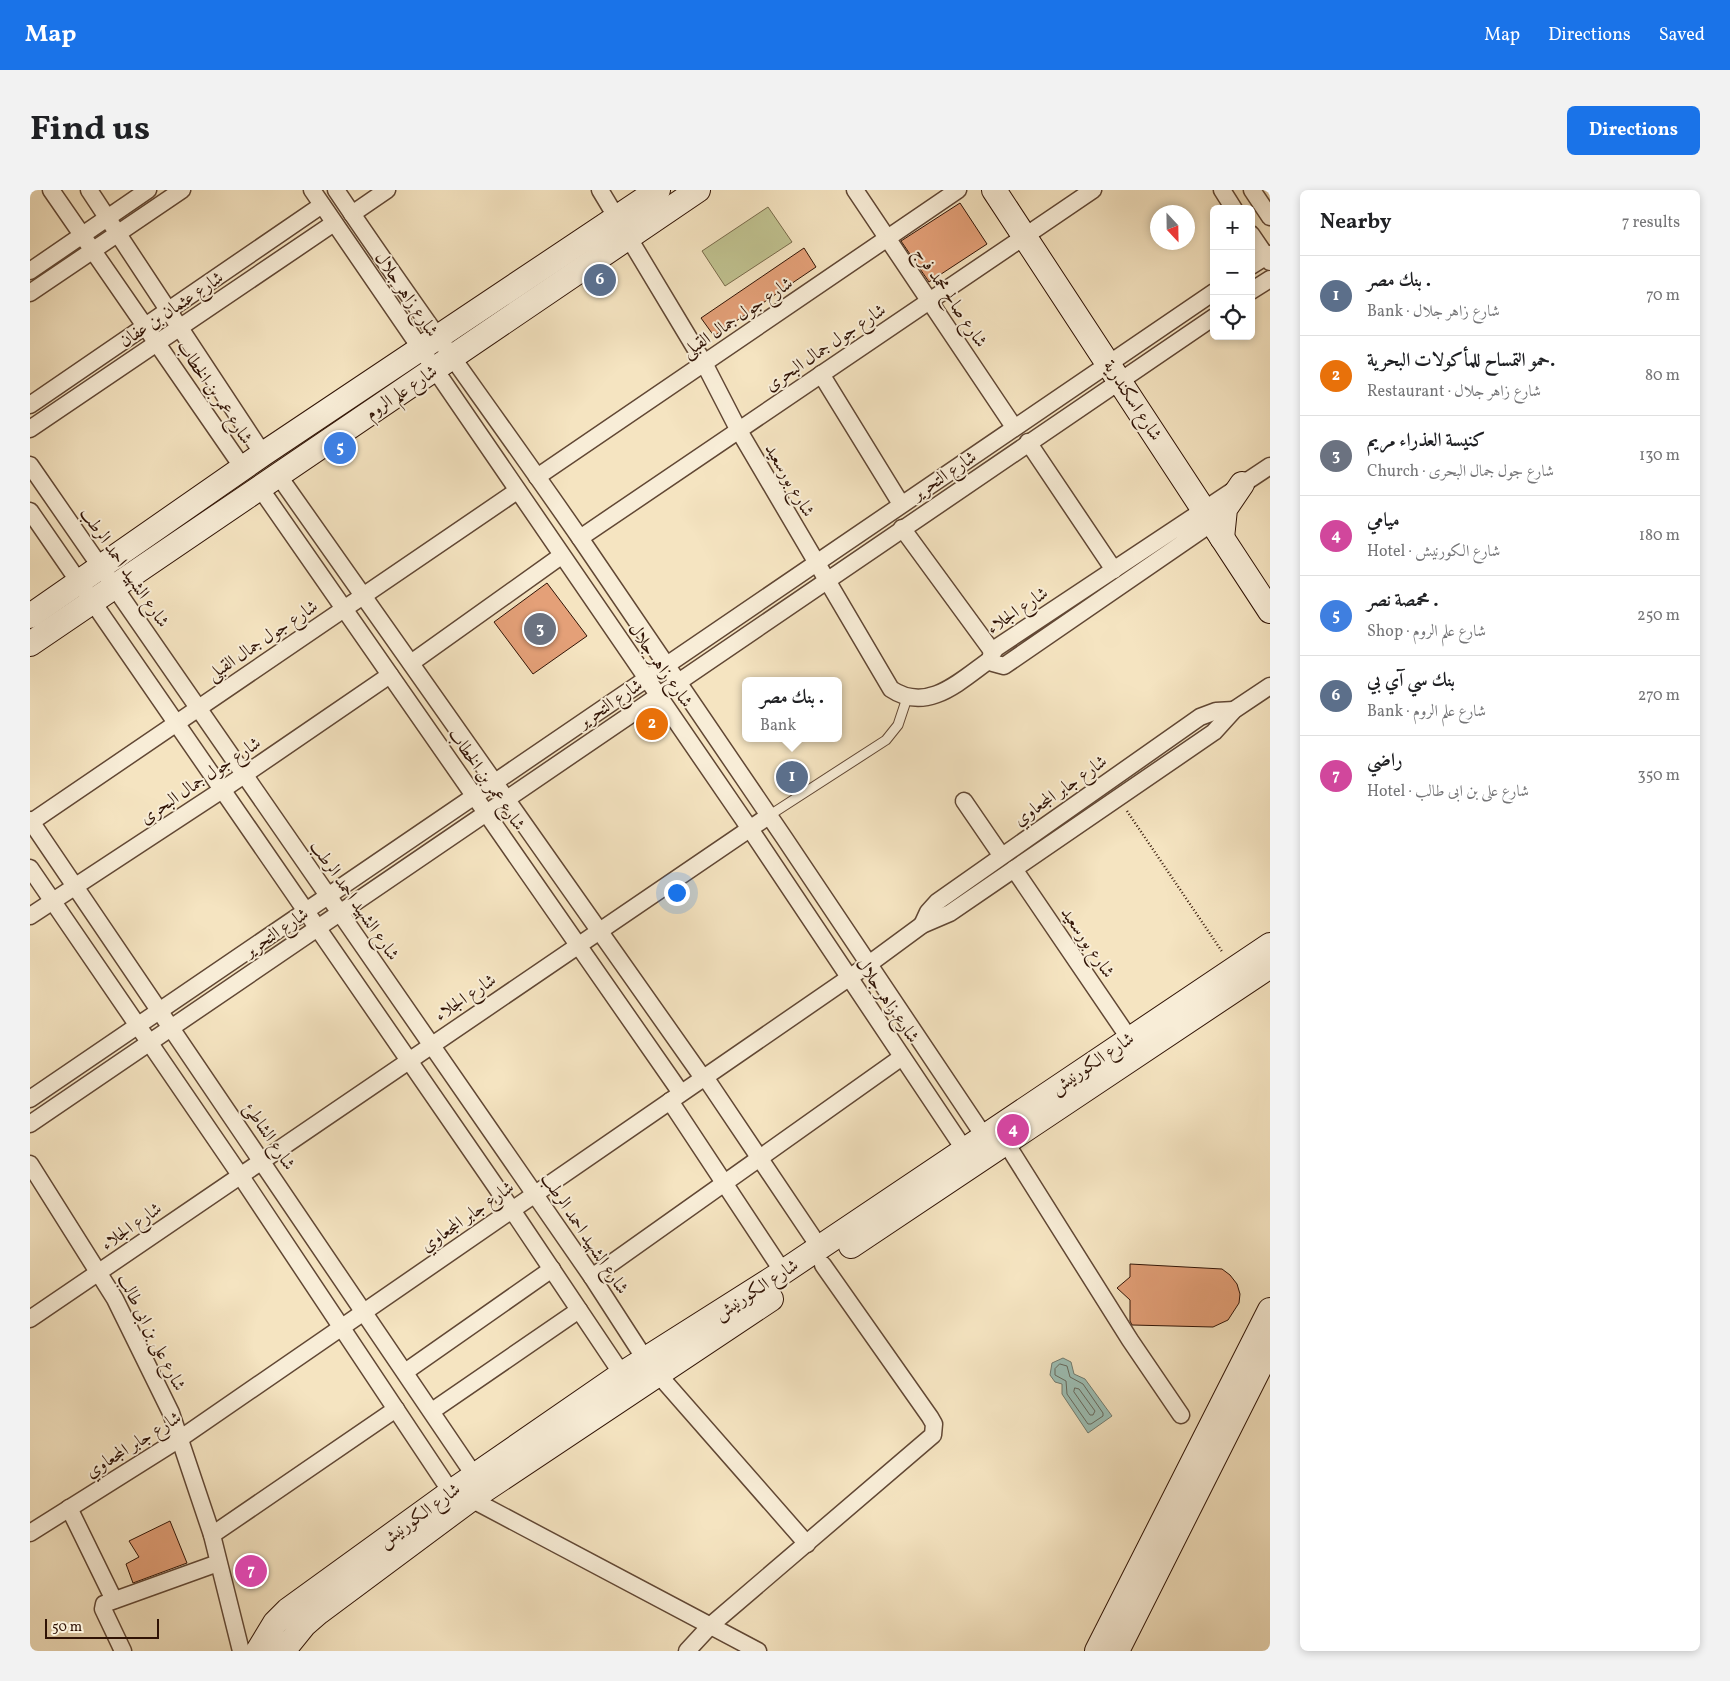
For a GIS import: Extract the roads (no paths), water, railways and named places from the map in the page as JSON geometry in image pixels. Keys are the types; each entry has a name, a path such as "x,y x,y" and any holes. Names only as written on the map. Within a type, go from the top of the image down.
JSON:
{"street":[{"name":"شارع عمر بن الخطاب","path":"51,190 243,468"},
{"name":"شارع عمر بن الخطاب","path":"88,190 263,454"},
{"path":"30,271 148,190"},
{"path":"30,293 182,190"},
{"name":"شارع زاهر جلال","path":"312,190 334,223 443,364 517,491 750,829 970,1157"},
{"path":"352,214 387,190"},
{"name":"شارع بورسعيد","path":"600,190 704,363 738,429 891,689 907,698"},
{"name":"شارع علم الروم","path":"30,644 443,364 622,228 658,190"},
{"name":"شارع علم الروم","path":"30,616 263,454 429,344 622,228 698,190"},
{"name":"شارع صالح محمد فرج","path":"855,190 1014,427"},
{"name":"شارع جول جمال القبلى","path":"538,477 958,190"},
{"name":"شارع اسكندرية","path":"994,190 1115,371 1270,611"},
{"name":"شارع جول جمال البحرى","path":"580,538 738,429 1093,190"},
{"path":"1222,190 1231,205"},
{"path":"1252,190 1270,216"},
{"name":"شارع زاهر جلال","path":"340,192 429,344"},
{"name":"شارع عثمان بن عفان","path":"30,405 322,205"},
{"name":"شارع عثمان بن عفان","path":"30,429 334,223"},
{"path":"1255,239 1269,257 1255,264"},
{"path":"1255,288 1270,279"},
{"name":"شارع التحرير","path":"30,1124 1028,442 1210,295"},
{"name":"شارع التحرير","path":"30,1099 1014,427 1210,319"},
{"name":"شارع زاهر جلال","path":"443,364 538,477 770,815 869,964 1182,1415"},
{"path":"821,374 901,504"},
{"path":"1028,442 1114,570"},
{"name":"شارع الشهيد احمد الرطب","path":"30,465 592,1277 651,1366 808,1544"},
{"name":"شارع الجلاء","path":"1213,523 1114,570 1064,603 992,655 996,665 1004,666 1213,523 1242,484 1270,466"},
{"name":"شارع عمر بن الخطاب","path":"269,481 363,596 411,663 760,1159 821,1256 930,1417 935,1430 928,1441 808,1544"},
{"name":"شارع عمر بن الخطاب","path":"269,481 344,609 578,945 675,1097 725,1184 783,1272"},
{"path":"1213,523 1242,484"},
{"name":"شارع جول جمال القبلى","path":"30,822 517,491"},
{"path":"30,511 512,1210 622,1374"},
{"path":"902,528 992,655 939,694 924,699 907,698"},
{"path":"411,663 561,556"},
{"path":"1064,603 1074,618"},
{"name":"شارع جول جمال البحرى","path":"30,916 222,790 390,675"},
{"name":"شارع جابر المجعاوي","path":"30,1533 181,1438 849,978 922,925 943,917 1214,732 1234,710 1270,686"},
{"name":"شارع جابر المجعاوي","path":"922,925 928,912 937,902 1200,717 1216,711 1234,710"},
{"path":"964,801 1002,855"},
{"name":"شارع الجلاء","path":"30,1319 770,815"},
{"name":"شارع الشاطئ","path":"30,822 262,1160 474,1475"},
{"path":"30,868 150,1042 396,1408 461,1495 758,1651"},
{"name":"شارع بورسعيد","path":"1014,869 1129,1038"},
{"name":"شارع الكورنيش","path":"995,1143 1129,1038 1270,946"},
{"name":"شارع الكورنيش","path":"258,1651 283,1638 302,1599 461,1495 651,1366 970,1157 995,1143 1270,966"},
{"path":"592,1277 902,1057"},
{"name":"شارع على بن ابى طالب","path":"30,1164 99,1272 172,1413 212,1535 241,1651"},
{"name":"شارع الكورنيش","path":"461,1495 474,1475 622,1374 651,1366 783,1272 821,1256"},
{"path":"405,1372 552,1269"},
{"path":"432,1411 579,1310"},
{"path":"1097,1651 1270,1310"},
{"path":"1117,1651 1270,1347"},
{"path":"212,1535 396,1408"},
{"path":"69,1508 114,1600"},
{"path":"686,1651 711,1625 808,1544"},
{"path":"123,1651 103,1609 104,1604 218,1563"},
{"path":"232,1618 254,1651"}],"lane":[{"name":"شارع الجلاء","path":"770,815 886,740 898,726 907,698"}],"water":[{"path":"1063,1358 1071,1362 1074,1374 1085,1379 1112,1416 1088,1433 1062,1394 1062,1384 1055,1382 1050,1375 1052,1363"}],"place":[{"name":"بنك سي آي بي","path":"600,280"},
{"name":"محمصة نصر .","path":"340,448"},
{"name":"كنيسة العذراء مريم","path":"540,629"},
{"name":"حمو التمساح للمأكولات البحرية.","path":"652,724"},
{"name":"بنك مصر .","path":"792,777"},
{"name":"ميامي","path":"1013,1130"},
{"name":"راضي","path":"251,1571"}]}
